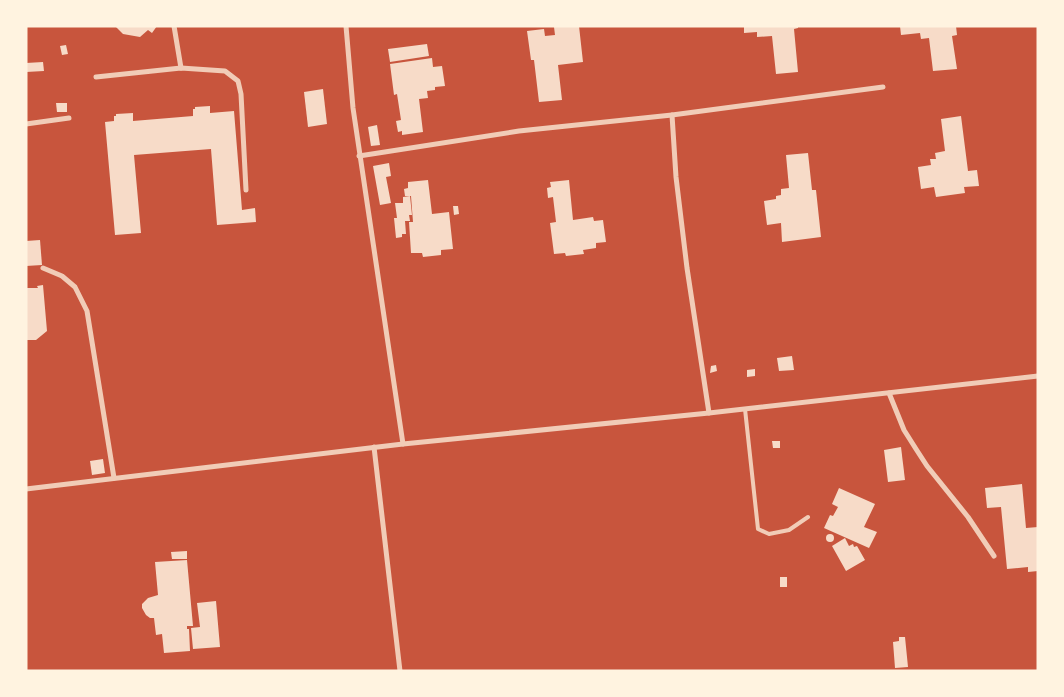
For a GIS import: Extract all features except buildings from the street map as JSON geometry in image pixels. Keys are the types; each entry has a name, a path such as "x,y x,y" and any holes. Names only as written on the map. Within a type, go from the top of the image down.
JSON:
{"street":[{"path":"174,26 181,68"},
{"path":"346,26 353,108 403,444"},
{"path":"96,77 181,68 225,71 238,81 241,94 246,190"},
{"path":"360,156 519,132 672,115 883,87"},
{"path":"672,115 676,177 687,268 709,414"},
{"path":"26,124 69,118"},
{"path":"43,268 62,276 75,287 87,311 114,478"},
{"path":"26,489 374,447 709,414 1038,376"},
{"path":"889,393 904,430 916,449 927,466 968,517 994,556"},
{"path":"374,447 400,671"}],"lane":[{"path":"745,409 758,529 769,534 789,530 808,517"}]}
